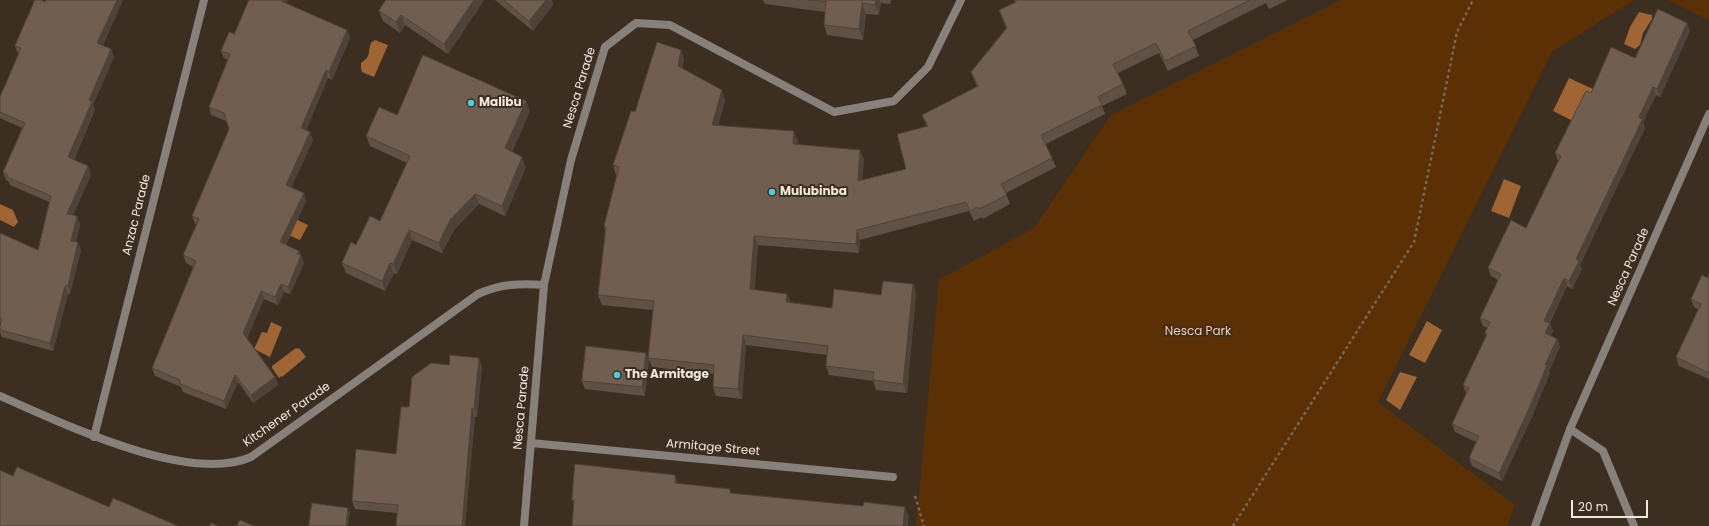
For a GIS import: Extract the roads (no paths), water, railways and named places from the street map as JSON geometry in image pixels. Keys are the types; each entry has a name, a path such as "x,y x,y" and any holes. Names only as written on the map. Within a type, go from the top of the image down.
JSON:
{"street":[{"name":"Anzac Parade","path":"94,437 204,0"},
{"name":"Nesca Parade","path":"524,526 544,285 570,160 605,47 636,23 670,25 834,112 894,101 928,67 961,0"},
{"name":"Nesca Parade","path":"1535,526 1570,429 1709,114"},
{"name":"Kitchener Parade","path":"0,396 94,437 157,456 183,461 220,464 246,459 478,294 498,286 511,284 544,285"},
{"path":"1570,429 1603,451 1634,526"},
{"name":"Armitage Street","path":"531,443 893,477"}],"place":[{"name":"Malibu","path":"471,103"},
{"name":"Mulubinba","path":"772,192"},
{"name":"The Armitage","path":"617,375"}],"park label":[{"name":"Nesca Park","path":"1198,332"}]}
